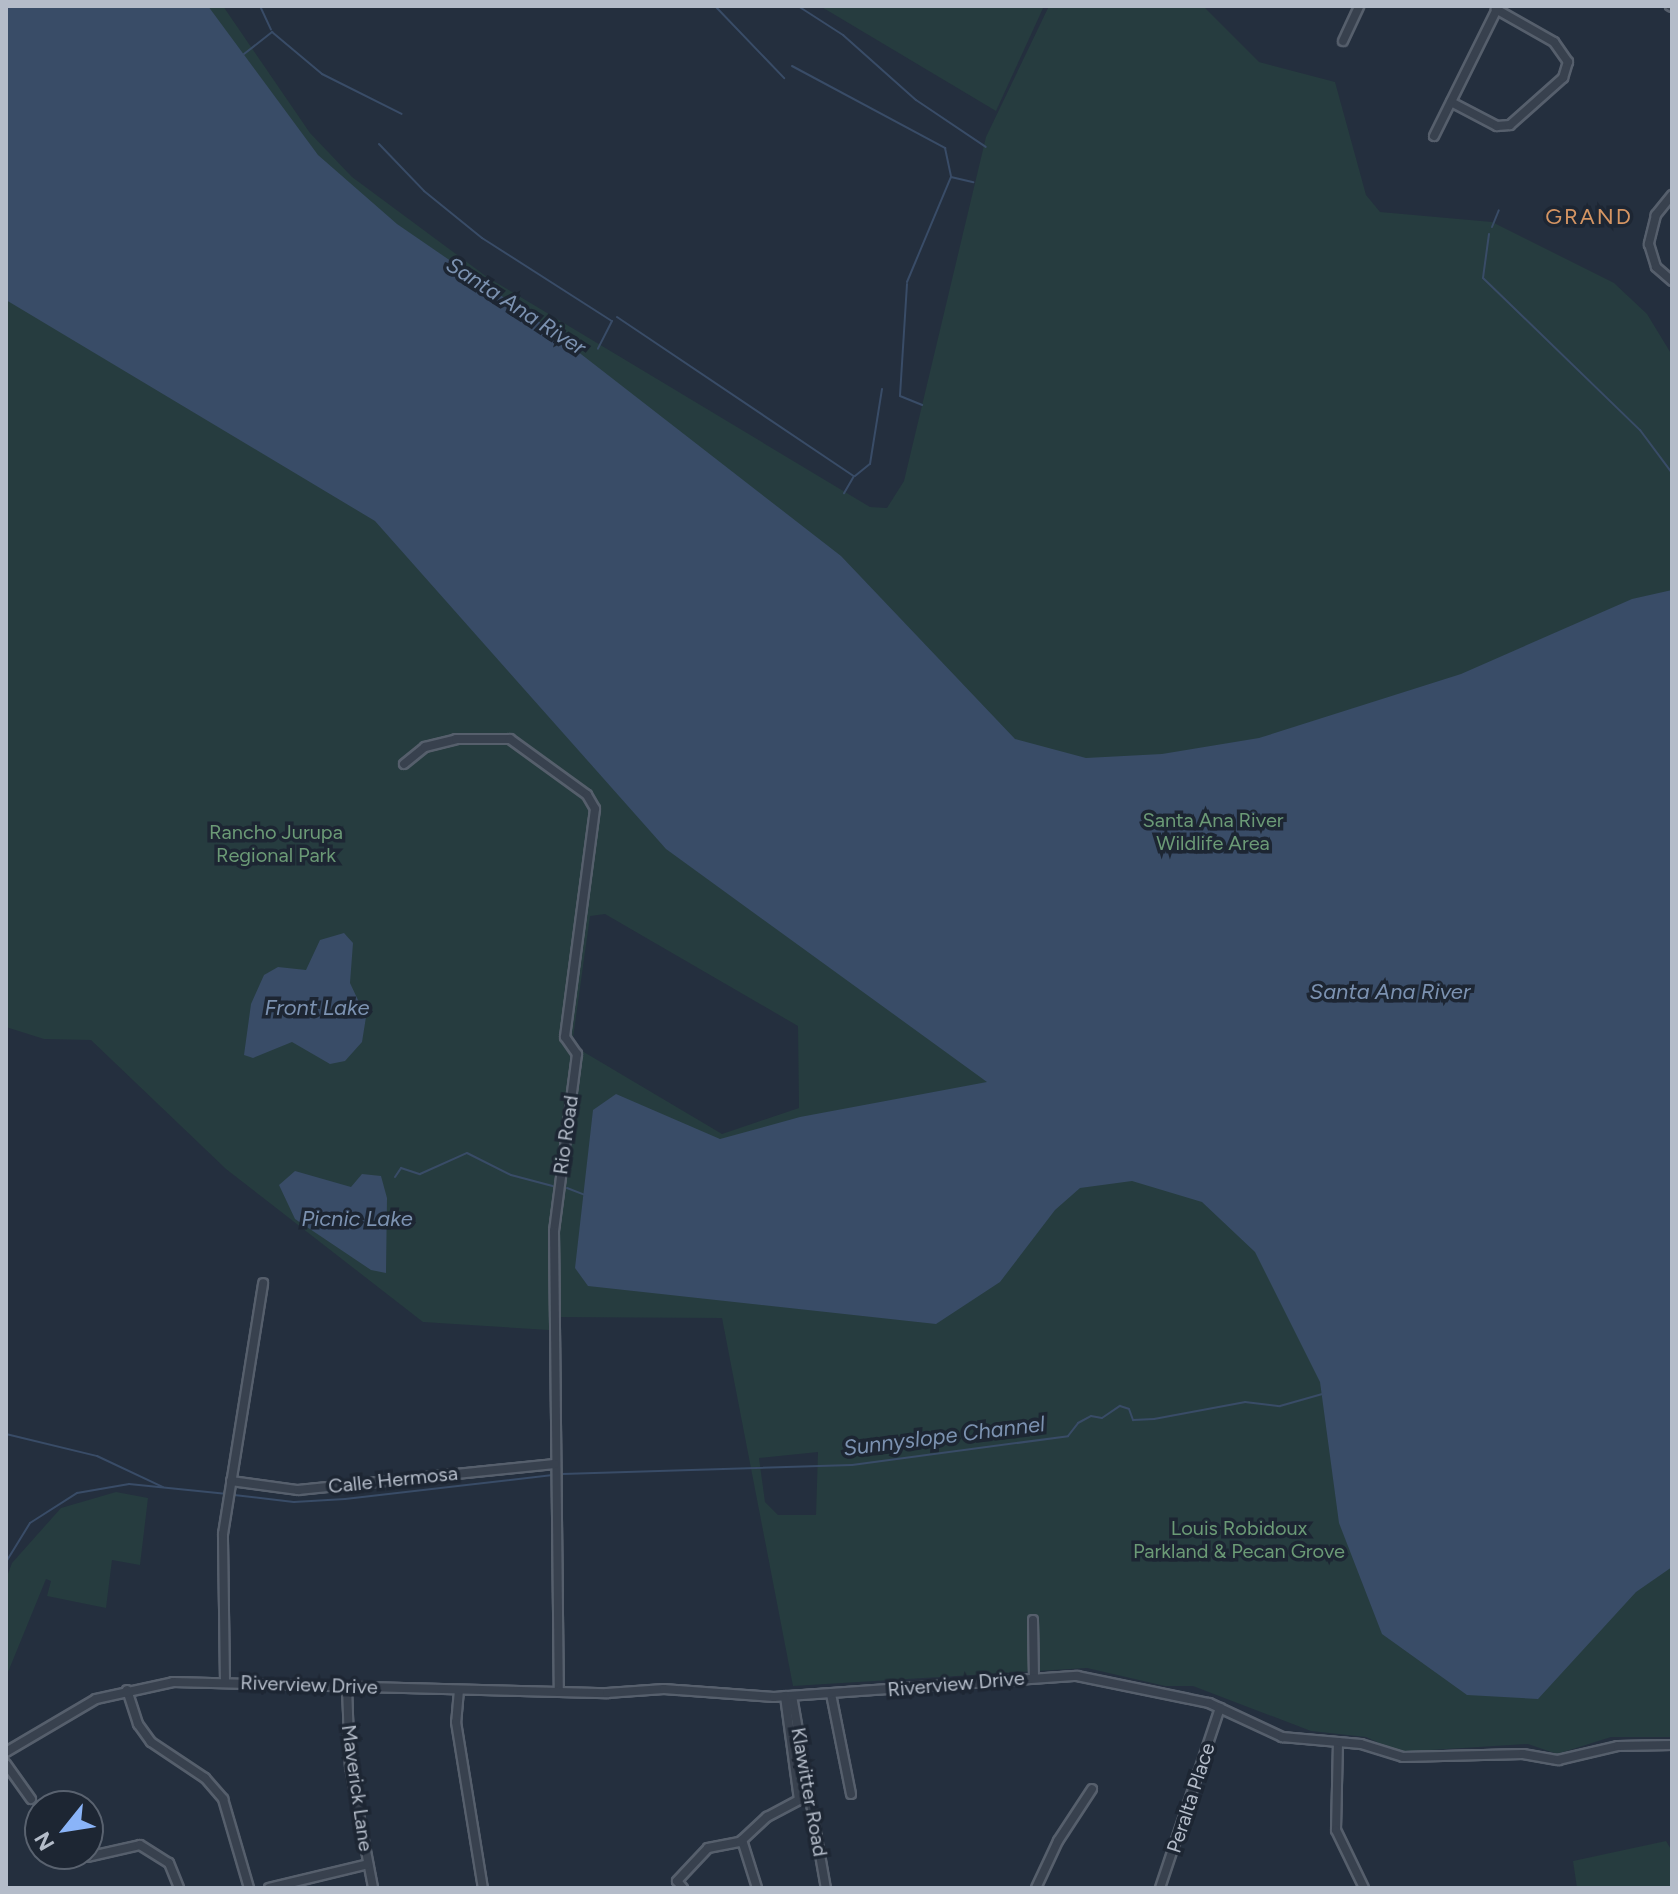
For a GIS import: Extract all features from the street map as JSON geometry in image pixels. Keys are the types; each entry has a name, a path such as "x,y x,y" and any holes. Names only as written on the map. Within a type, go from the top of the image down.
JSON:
{"street":[{"path":"1343,41 1359,6"},
{"path":"1434,136 1497,8 1563,51 1568,62 1563,78 1510,125 1497,126 1451,102"},
{"path":"1672,195 1656,215 1649,244 1656,267 1672,281"},
{"name":"Rio Road","path":"404,764 425,747 456,739 510,739 587,795 595,809 565,1037 577,1054 554,1231 559,1692"},
{"name":"Riverview Drive","path":"225,1682 222,1556 227,1500 263,1283"},
{"name":"Calle Hermosa","path":"230,1485 298,1490 555,1471"},
{"path":"1033,1620 1034,1678"},
{"name":"Riverview Drive","path":"6,1752 79,1707 127,1690 173,1682 559,1692 664,1689 789,1696 1034,1678 1093,1678 1220,1708 1269,1734 1338,1742 1411,1758 1523,1754 1558,1760 1618,1746 1672,1745"},
{"name":"Maverick Lane","path":"347,1687 348,1755 373,1888"},
{"path":"127,1690 138,1724 151,1742 205,1778 223,1799 249,1888"},
{"path":"459,1690 456,1722 483,1888"},
{"path":"831,1694 851,1794"},
{"name":"Klawitter Road","path":"789,1696 804,1795 826,1888"},
{"name":"Peralta Place","path":"1160,1888 1220,1708"},
{"path":"1338,1742 1336,1830 1364,1888"},
{"path":"6,1764 25,1790"},
{"path":"1036,1888 1058,1841 1092,1789"},
{"path":"683,1888 678,1879 708,1848 742,1840 804,1795"},
{"path":"742,1840 757,1888"},
{"path":"104,1853 140,1845 169,1863 179,1888"},
{"path":"269,1888 368,1864"}],"green space":[{"name":"Santa Ana River Wildlife Area","path":"6,6 223,6 310,133 352,177 487,277 870,507 887,508 904,481 986,137 1049,6 1203,6 1259,62 1335,82 1366,195 1380,212 1492,222 1614,283 1647,314 1672,355 1672,1737 1611,1737 1557,1754 1528,1744 1399,1752 1366,1737 1311,1731 1193,1686 1165,1686 1087,1668 793,1686 722,1318 550,1317 549,1330 423,1322 226,1169 91,1040 44,1039 6,1027","holes":["605,914 798,1026 799,1108 722,1134 572,1045 590,916","818,1452 816,1515 778,1515 765,1502 759,1458"]},
{"path":"820,6 1044,6 996,111"},
{"path":"116,1492 148,1498 140,1565 112,1560 106,1608 47,1596 51,1581 46,1579 6,1677 6,1579 12,1563 61,1508"},
{"path":"1666,1841 1672,1851 1672,1888 1577,1888 1573,1861"}],"water":[{"name":"Santa Ana River","path":"6,6 208,6 318,155 397,224 541,323 841,556 1015,739 1086,758 1162,754 1259,738 1461,674 1632,599 1672,590 1672,1567 1636,1592 1538,1699 1467,1695 1382,1634 1339,1523 1320,1382 1255,1252 1202,1202 1132,1181 1080,1188 1055,1210 1000,1282 936,1324 588,1286 575,1268 593,1110 616,1094 720,1139 800,1117 987,1082 666,849 375,521 6,300"},
{"name":"Front Lake","path":"344,933 353,943 350,983 366,1017 362,1042 345,1061 330,1064 292,1042 253,1058 244,1055 251,1004 264,975 278,967 306,970 320,940"},
{"name":"Picnic Lake","path":"295,1171 351,1187 362,1174 381,1176 387,1198 386,1273 371,1270 295,1219 279,1185"}],"waterway":[{"path":"260,6 271,30"},
{"path":"715,6 784,78"},
{"path":"798,6 843,35 916,100 986,147"},
{"path":"244,54 272,32 322,74 402,114"},
{"path":"792,66 945,148 951,177 973,182"},
{"path":"379,144 424,191 482,238 612,321 598,349"},
{"path":"907,282 951,177"},
{"path":"1492,227 1499,210"},
{"path":"1489,234 1483,278 1640,430 1672,473"},
{"path":"907,284 900,396 922,405"},
{"path":"617,317 854,476 844,493"},
{"path":"855,476 870,464 882,389"},
{"path":"395,1177 401,1168 420,1174 467,1153 511,1175 553,1186"},
{"path":"567,1188 585,1195"},
{"name":"Sunnyslope Channel","path":"562,1474 852,1465 1068,1436 1078,1423 1091,1416 1102,1418 1120,1406 1129,1409 1133,1420 1154,1419 1245,1402 1280,1406 1322,1394"},
{"path":"6,1434 97,1456 163,1487"},
{"name":"Sunnyslope Channel","path":"234,1495 294,1502 345,1499 551,1475"},
{"name":"Sunnyslope Channel","path":"6,1562 30,1523 77,1493 129,1484 227,1494"}],"district":[{"name":"GRAND","path":"1589,217"}],"park label":[{"name":"Rancho Jurupa Regional Park","path":"276,844"},
{"name":"Louis Robidoux Parkland & Pecan Grove","path":"1239,1540"}]}
